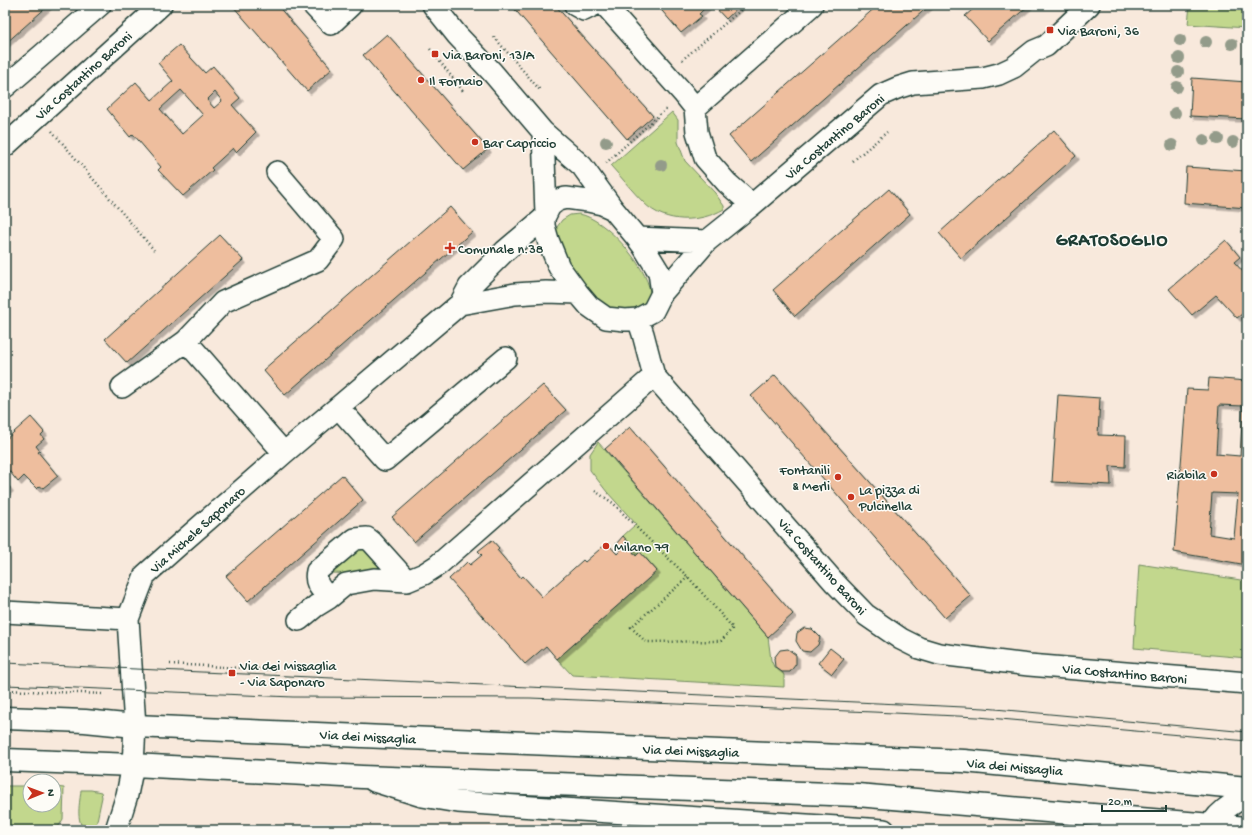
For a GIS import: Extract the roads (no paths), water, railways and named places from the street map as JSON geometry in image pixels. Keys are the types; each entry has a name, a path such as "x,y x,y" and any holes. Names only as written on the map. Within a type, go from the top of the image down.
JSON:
{"main road":[{"name":"Via dei Missaglia","path":"5,718 85,721 135,726 964,761 1247,788"},
{"path":"5,760 362,777 857,795 1210,828 1247,828"}],"street":[{"path":"5,87 100,5"},
{"name":"Via Costantino Baroni","path":"5,146 161,5"},
{"path":"313,5 331,24 351,5"},
{"path":"433,5 457,35 492,72 543,132 582,166 613,209 643,246 659,272 662,293"},
{"path":"575,5 584,10 594,5"},
{"path":"605,5 689,100 705,158 727,183 752,205"},
{"path":"689,100 812,5"},
{"name":"Via Costantino Baroni","path":"1089,5 1046,46 1034,51 1014,67 999,74 983,78 913,82 881,95 752,205 707,241 662,293 653,311 638,319 654,376 835,582 866,615 901,640 941,655 1029,665 1247,683"},
{"path":"543,132 544,226 548,240 560,267 589,306 606,318 625,320 638,319"},
{"path":"122,387 186,341 223,302 318,260 334,239 277,172"},
{"path":"545,216 550,206 558,200 566,198 602,204 613,209"},
{"name":"Via Michele Saponaro","path":"135,726 128,619 145,575 284,453 460,304 469,287 505,251 545,216"},
{"path":"637,238 707,241"},
{"name":"Via Michele Saponaro","path":"460,304 515,294 546,292 578,293"},
{"path":"186,341 284,453"},
{"path":"338,407 385,460 506,358"},
{"path":"298,620 346,584 374,579 407,581 424,574 438,565 654,376"},
{"path":"329,598 316,583 317,571 355,539 367,538 372,542 407,581"},
{"path":"5,612 128,619"},
{"path":"116,830 127,795 133,765 135,726"},
{"path":"362,777 422,796 458,802 884,830"},
{"path":"1210,828 1226,807 1247,795"}],"tram line":[{"path":"5,663 984,708 1247,732"},
{"path":"5,685 293,697 530,698 873,712 978,717 1247,741"}],"place":[{"name":"Via Baroni, 36","path":"1050,30"},
{"name":"Via Baroni, 13/A","path":"435,54"},
{"name":"Il Fornaio","path":"421,80"},
{"name":"Bar Capriccio","path":"475,142"},
{"name":"Comunale n.38","path":"450,248"},
{"name":"Riabila","path":"1214,474"},
{"name":"Fontanili & Merli","path":"838,477"},
{"name":"La pizza di Pulcinella","path":"851,497"},
{"name":"Milano 79","path":"606,546"},
{"name":"Via dei Missaglia - Via Saponaro","path":"232,673"}],"district":[{"name":"GRATOSOGLIO","path":"1112,239"}]}
